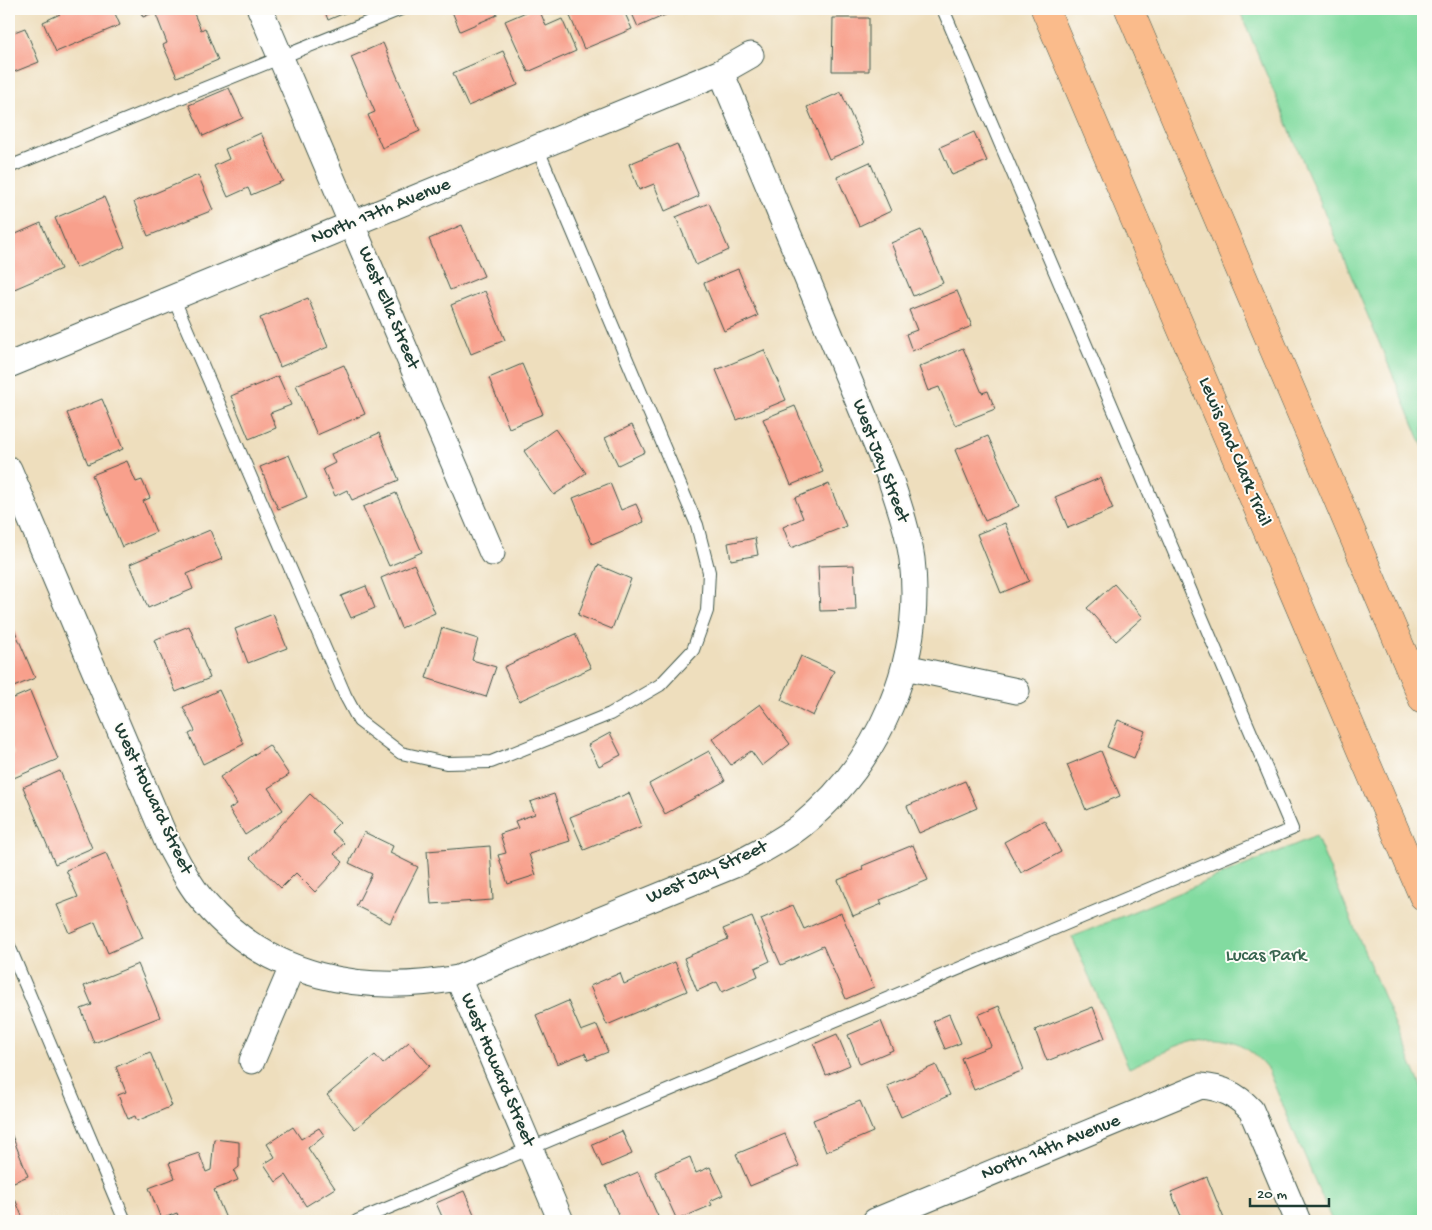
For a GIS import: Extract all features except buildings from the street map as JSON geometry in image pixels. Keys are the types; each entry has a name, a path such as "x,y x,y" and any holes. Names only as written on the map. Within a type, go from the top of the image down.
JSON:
{"highway":[{"name":"Lewis and Clark Trail","path":"1045,9 1423,896"},
{"path":"1129,9 1423,700"}],"street":[{"name":"West Ella Street","path":"260,9 492,553"},
{"name":"North 17th Avenue","path":"9,365 721,72 751,55"},
{"name":"West Jay Street","path":"458,978 737,864 770,847 793,831 829,800 854,772 874,740 891,707 905,667 914,597 912,559 905,522 890,478 721,72"},
{"name":"West Howard Street","path":"9,469 168,844 184,874 203,902 226,926 255,948 292,967 320,976 387,985 421,984 458,978 561,1221"},
{"path":"905,667 1017,691"},
{"path":"252,1061 292,967"},
{"name":"North 14th Avenue","path":"875,1221 919,1213 1201,1086 1215,1087 1229,1092 1241,1099 1251,1110 1298,1221"}],"lane":[{"path":"9,167 401,9"},
{"path":"357,1221 1292,829 943,9"},
{"path":"173,297 341,686 359,721 401,753 446,763 491,762 610,714 660,685 693,650 707,612 709,572 697,525 538,147"},
{"path":"9,946 125,1221"}],"green space":[{"path":"1239,9 1423,9 1423,447"},
{"name":"Lucas Park","path":"1316,836 1423,1091 1423,1221 1332,1221 1267,1068 1251,1052 1234,1043 1218,1039 1183,1044 1129,1068 1072,937"}]}
